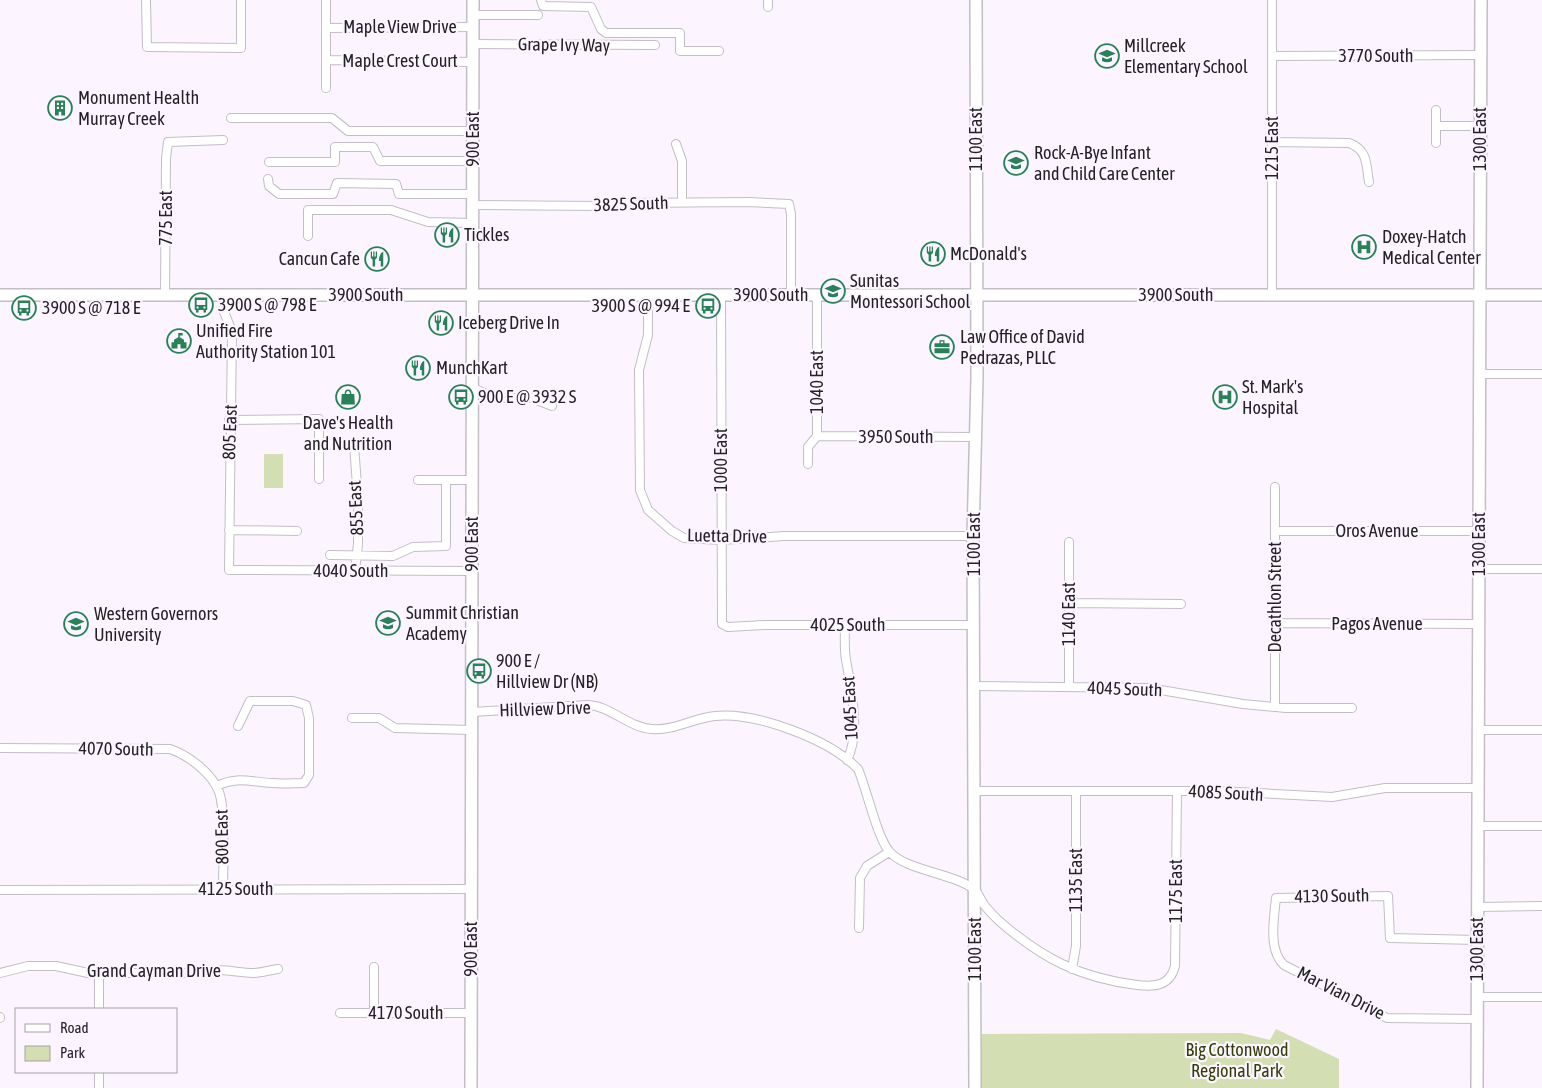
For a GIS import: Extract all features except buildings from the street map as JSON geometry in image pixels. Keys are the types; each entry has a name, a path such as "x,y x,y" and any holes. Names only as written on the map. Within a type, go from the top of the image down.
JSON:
{"main road":[{"name":"900 East","path":"471,1088 473,0"},
{"name":"1100 East","path":"975,1088 976,891 973,536 977,295 976,0"},
{"name":"1300 East","path":"1477,1088 1481,0"},
{"name":"3900 South","path":"0,295 1542,295"}],"street":[{"path":"146,0 147,47 241,48 241,0"},
{"name":"Maple View Drive","path":"326,0 326,88"},
{"path":"542,0 543,6 591,7 596,12 601,29 606,32 680,33 680,51 719,51"},
{"name":"1215 East","path":"1272,0 1272,295"},
{"path":"473,15 538,15"},
{"name":"Maple View Drive","path":"326,28 473,27"},
{"name":"Grape Ivy Way","path":"473,44 654,46"},
{"name":"3770 South","path":"1272,56 1480,55"},
{"name":"Maple Crest Court","path":"326,60 473,62"},
{"path":"1436,110 1436,143"},
{"path":"231,118 332,118 348,131 473,131"},
{"path":"1436,126 1480,126"},
{"name":"775 East","path":"166,295 166,158 168,142 223,140"},
{"path":"1272,142 1349,143 1359,147 1364,153 1369,182"},
{"path":"676,144 682,161 682,202"},
{"path":"269,162 335,162 335,147 373,147 380,161 472,161"},
{"name":"3825 South","path":"268,179 269,186 278,194 333,194 337,183 396,184 399,194 601,206 682,202 777,202 789,204 791,214 791,295"},
{"path":"308,236 308,210 391,210 428,222 473,223"},
{"name":"805 East","path":"224,295 224,312 232,330 232,406 229,420 229,570"},
{"name":"Luetta Drive","path":"648,295 648,336 640,361 639,378 639,480 643,502 658,520 684,538 721,540 784,536 973,536"},
{"name":"1000 East","path":"721,295 722,624"},
{"name":"1040 East","path":"808,464 808,447 817,436 817,295"},
{"path":"1479,374 1542,374"},
{"path":"472,388 492,397 532,398 552,406"},
{"path":"229,420 319,419 319,478"},
{"name":"3950 South","path":"817,436 975,437"},
{"name":"855 East","path":"319,444 354,445 358,499 358,544 355,556 355,570"},
{"path":"418,480 473,480"},
{"path":"330,555 398,555 413,547 446,546 446,480"},
{"name":"Decathlon Street","path":"1276,487 1276,707"},
{"path":"229,530 297,531"},
{"name":"Oros Avenue","path":"1276,531 1479,531"},
{"name":"1140 East","path":"1069,542 1069,686"},
{"path":"1478,569 1542,569"},
{"name":"4040 South","path":"229,570 472,571"},
{"path":"1070,603 1181,604"},
{"name":"Pagos Avenue","path":"1275,623 1478,624"},
{"name":"4025 South","path":"722,624 728,627 974,625"},
{"name":"1045 East","path":"845,625 846,660 852,686 853,745 848,760"},
{"name":"4045 South","path":"974,686 1168,689 1228,702 1276,707 1352,708"},
{"path":"217,786 233,780 274,784 304,783 309,775 306,705 293,701 250,701 238,726"},
{"name":"Hillview Drive","path":"472,712 594,705 635,725 655,730 714,716 735,717 799,732 848,760 858,770 889,852"},
{"path":"352,718 379,718 395,728 472,730"},
{"path":"1478,730 1542,730"},
{"name":"4070 South","path":"0,748 170,750 190,758 217,786"},
{"name":"800 East","path":"217,786 222,802 223,889"},
{"name":"4085 South","path":"974,791 1177,791 1332,797 1385,788 1478,788"},
{"name":"1135 East","path":"1072,969 1076,946 1076,791"},
{"name":"1175 East","path":"1072,969 1108,981 1150,986 1160,985 1169,980 1175,966 1177,791"},
{"path":"1478,826 1542,826"},
{"path":"860,928 860,878 867,866 889,852 901,860 962,883 976,891 985,906 1026,942 1053,960 1072,969"},
{"name":"4125 South","path":"0,890 472,889"},
{"name":"4130 South","path":"1274,950 1276,898 1388,896 1390,938 1477,940"},
{"path":"1477,907 1542,906"},
{"name":"Mar Vian Drive","path":"1274,950 1280,961 1284,964 1388,1018 1477,1018"},
{"name":"Grand Cayman Drive","path":"0,973 28,966 56,966 98,974 205,973 219,968 235,973 257,973 278,969"},
{"path":"374,967 374,1013"},
{"path":"98,974 98,1008"},
{"path":"1477,997 1542,997"},
{"name":"4170 South","path":"340,1014 471,1013"},
{"path":"99,1073 99,1088"}],"green space":[{"path":"264,454 283,454 283,488 264,488"},
{"name":"Big Cottonwood Regional Park","path":"1276,1029 1339,1059 1339,1088 981,1088 981,1034 1241,1033 1270,1040"}],"place":[{"name":"Millcreek Elementary School","path":"1107,56"},
{"name":"Monument Health Murray Creek","path":"60,108"},
{"name":"Rock-A-Bye Infant and Child Care Center","path":"1016,163"},
{"name":"Tickles","path":"447,235"},
{"name":"Doxey-Hatch Medical Center","path":"1364,247"},
{"name":"McDonald's","path":"933,254"},
{"name":"Cancun Cafe","path":"377,259"},
{"name":"Sunitas Montessori School","path":"833,291"},
{"name":"3900 S @ 798 E","path":"201,305"},
{"name":"3900 S @ 994 E","path":"708,306"},
{"name":"3900 S @ 718 E","path":"24,308"},
{"name":"Iceberg Drive In","path":"441,323"},
{"name":"Unified Fire Authority Station 101","path":"179,341"},
{"name":"Law Office of David Pedrazas, PLLC","path":"942,347"},
{"name":"MunchKart","path":"418,368"},
{"name":"Dave's Health and Nutrition","path":"348,397"},
{"name":"900 E @ 3932 S","path":"461,397"},
{"name":"St. Mark's Hospital","path":"1225,397"},
{"name":"Summit Christian Academy","path":"388,623"},
{"name":"Western Governors University","path":"76,624"},
{"name":"900 E / Hillview Dr (NB)","path":"479,671"}]}
